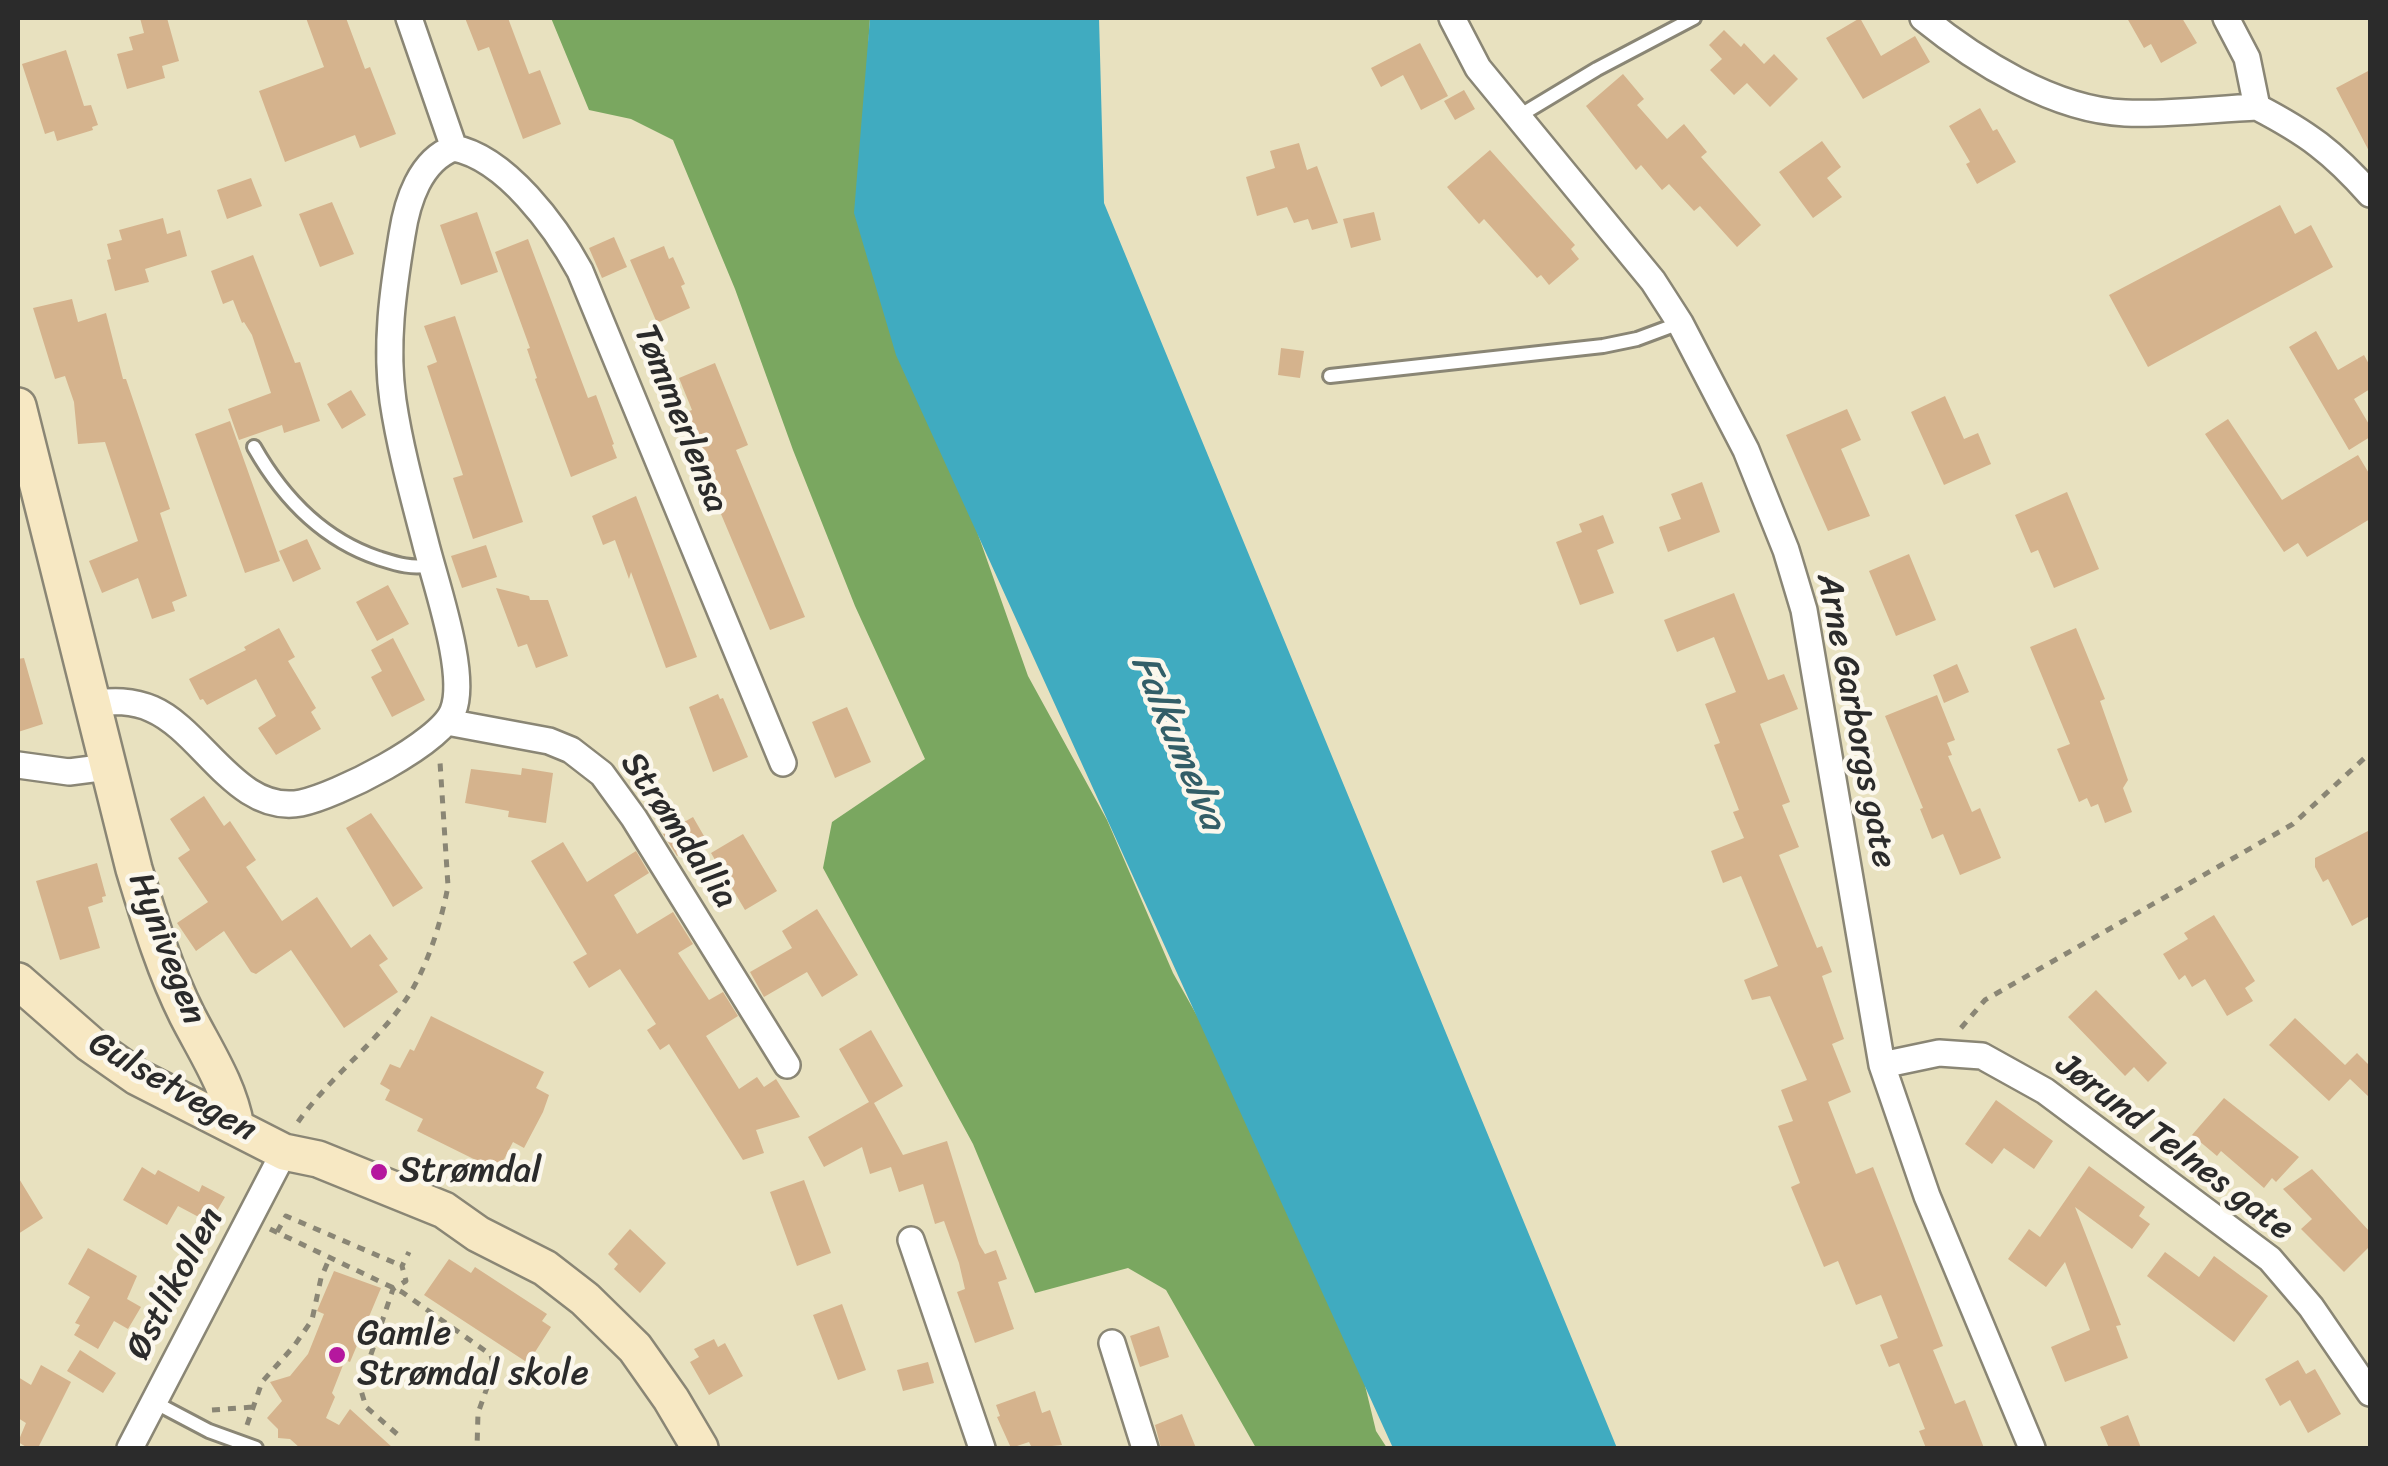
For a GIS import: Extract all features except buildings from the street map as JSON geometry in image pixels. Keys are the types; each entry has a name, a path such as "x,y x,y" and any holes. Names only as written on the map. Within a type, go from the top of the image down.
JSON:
{"main road":[{"name":"Hynivegen","path":"18,406 151,924 186,1014 232,1100 236,1127"},
{"name":"Gulsetvegen","path":"18,981 90,1044 138,1076 284,1152 318,1159 444,1210 478,1234 545,1268 610,1323 653,1373 700,1448"}],"street":[{"path":"92,703 133,702 152,709 170,719 248,790 266,800 296,804 334,793 442,728 458,695 399,431 389,351 396,272 410,201 436,157 454,148 408,18"},
{"name":"Arne Garborgs gate","path":"1452,18 1478,68 1653,281 1680,322 1746,450 1786,550 1804,610 1882,1065 1927,1196 2032,1448"},
{"path":"1923,18 2009,77 2059,99 2122,113 2257,106 2335,154 2370,194"},
{"path":"2226,18 2247,58 2257,106"},
{"name":"Tømmerlensa","path":"454,148 470,151 493,166 526,196 556,231 580,271 783,762"},
{"name":"Strømdallia","path":"442,728 549,741 571,750 602,774 634,818 787,1065"},
{"path":"18,765 69,772 108,767"},
{"name":"Jørund Telnes gate","path":"1882,1065 1939,1052 1982,1056 2046,1091 2270,1259 2311,1307 2370,1394"},
{"name":"Østlikollen","path":"130,1448 284,1152"},
{"path":"912,1240 982,1448"},
{"path":"1112,1343 1145,1448"}],"lane":[{"path":"1519,116 1596,69 1694,18"},
{"path":"1330,376 1603,346 1638,339 1680,322"},
{"path":"254,447 280,487 326,532 356,550 406,567 431,565"},
{"path":"154,1402 256,1448"}],"path":[{"path":"284,1152 314,1101 406,1000 435,934 445,905 449,868 442,728"},
{"path":"1939,1052 1985,1000 2292,824 2370,753"},
{"path":"278,1232 286,1216 402,1266"},
{"path":"250,1219 402,1292 491,1355 494,1368 478,1412 477,1448"},
{"path":"397,1434 366,1407 360,1387 393,1289 406,1281 402,1266 409,1252"},
{"path":"247,1425 262,1382 312,1320 330,1257"},
{"path":"196,1424 201,1415 214,1409 253,1407"}],"green space":[{"path":"551,18 870,18 868,49 974,523 1028,676 1107,820 1173,973 1335,1261 1376,1431 1387,1448 1256,1448 1166,1290 1128,1268 1035,1293 973,1144 823,868 832,822 925,759 855,606 735,289 673,140 631,119 589,110"}],"water":[{"name":"Falkumelva","path":"870,18 1099,18 1104,203 1617,1448 1393,1448 896,355 854,213"}],"place":[{"name":"Strømdal","path":"379,1172"},
{"name":"Gamle Strømdal skole","path":"337,1355"}]}
